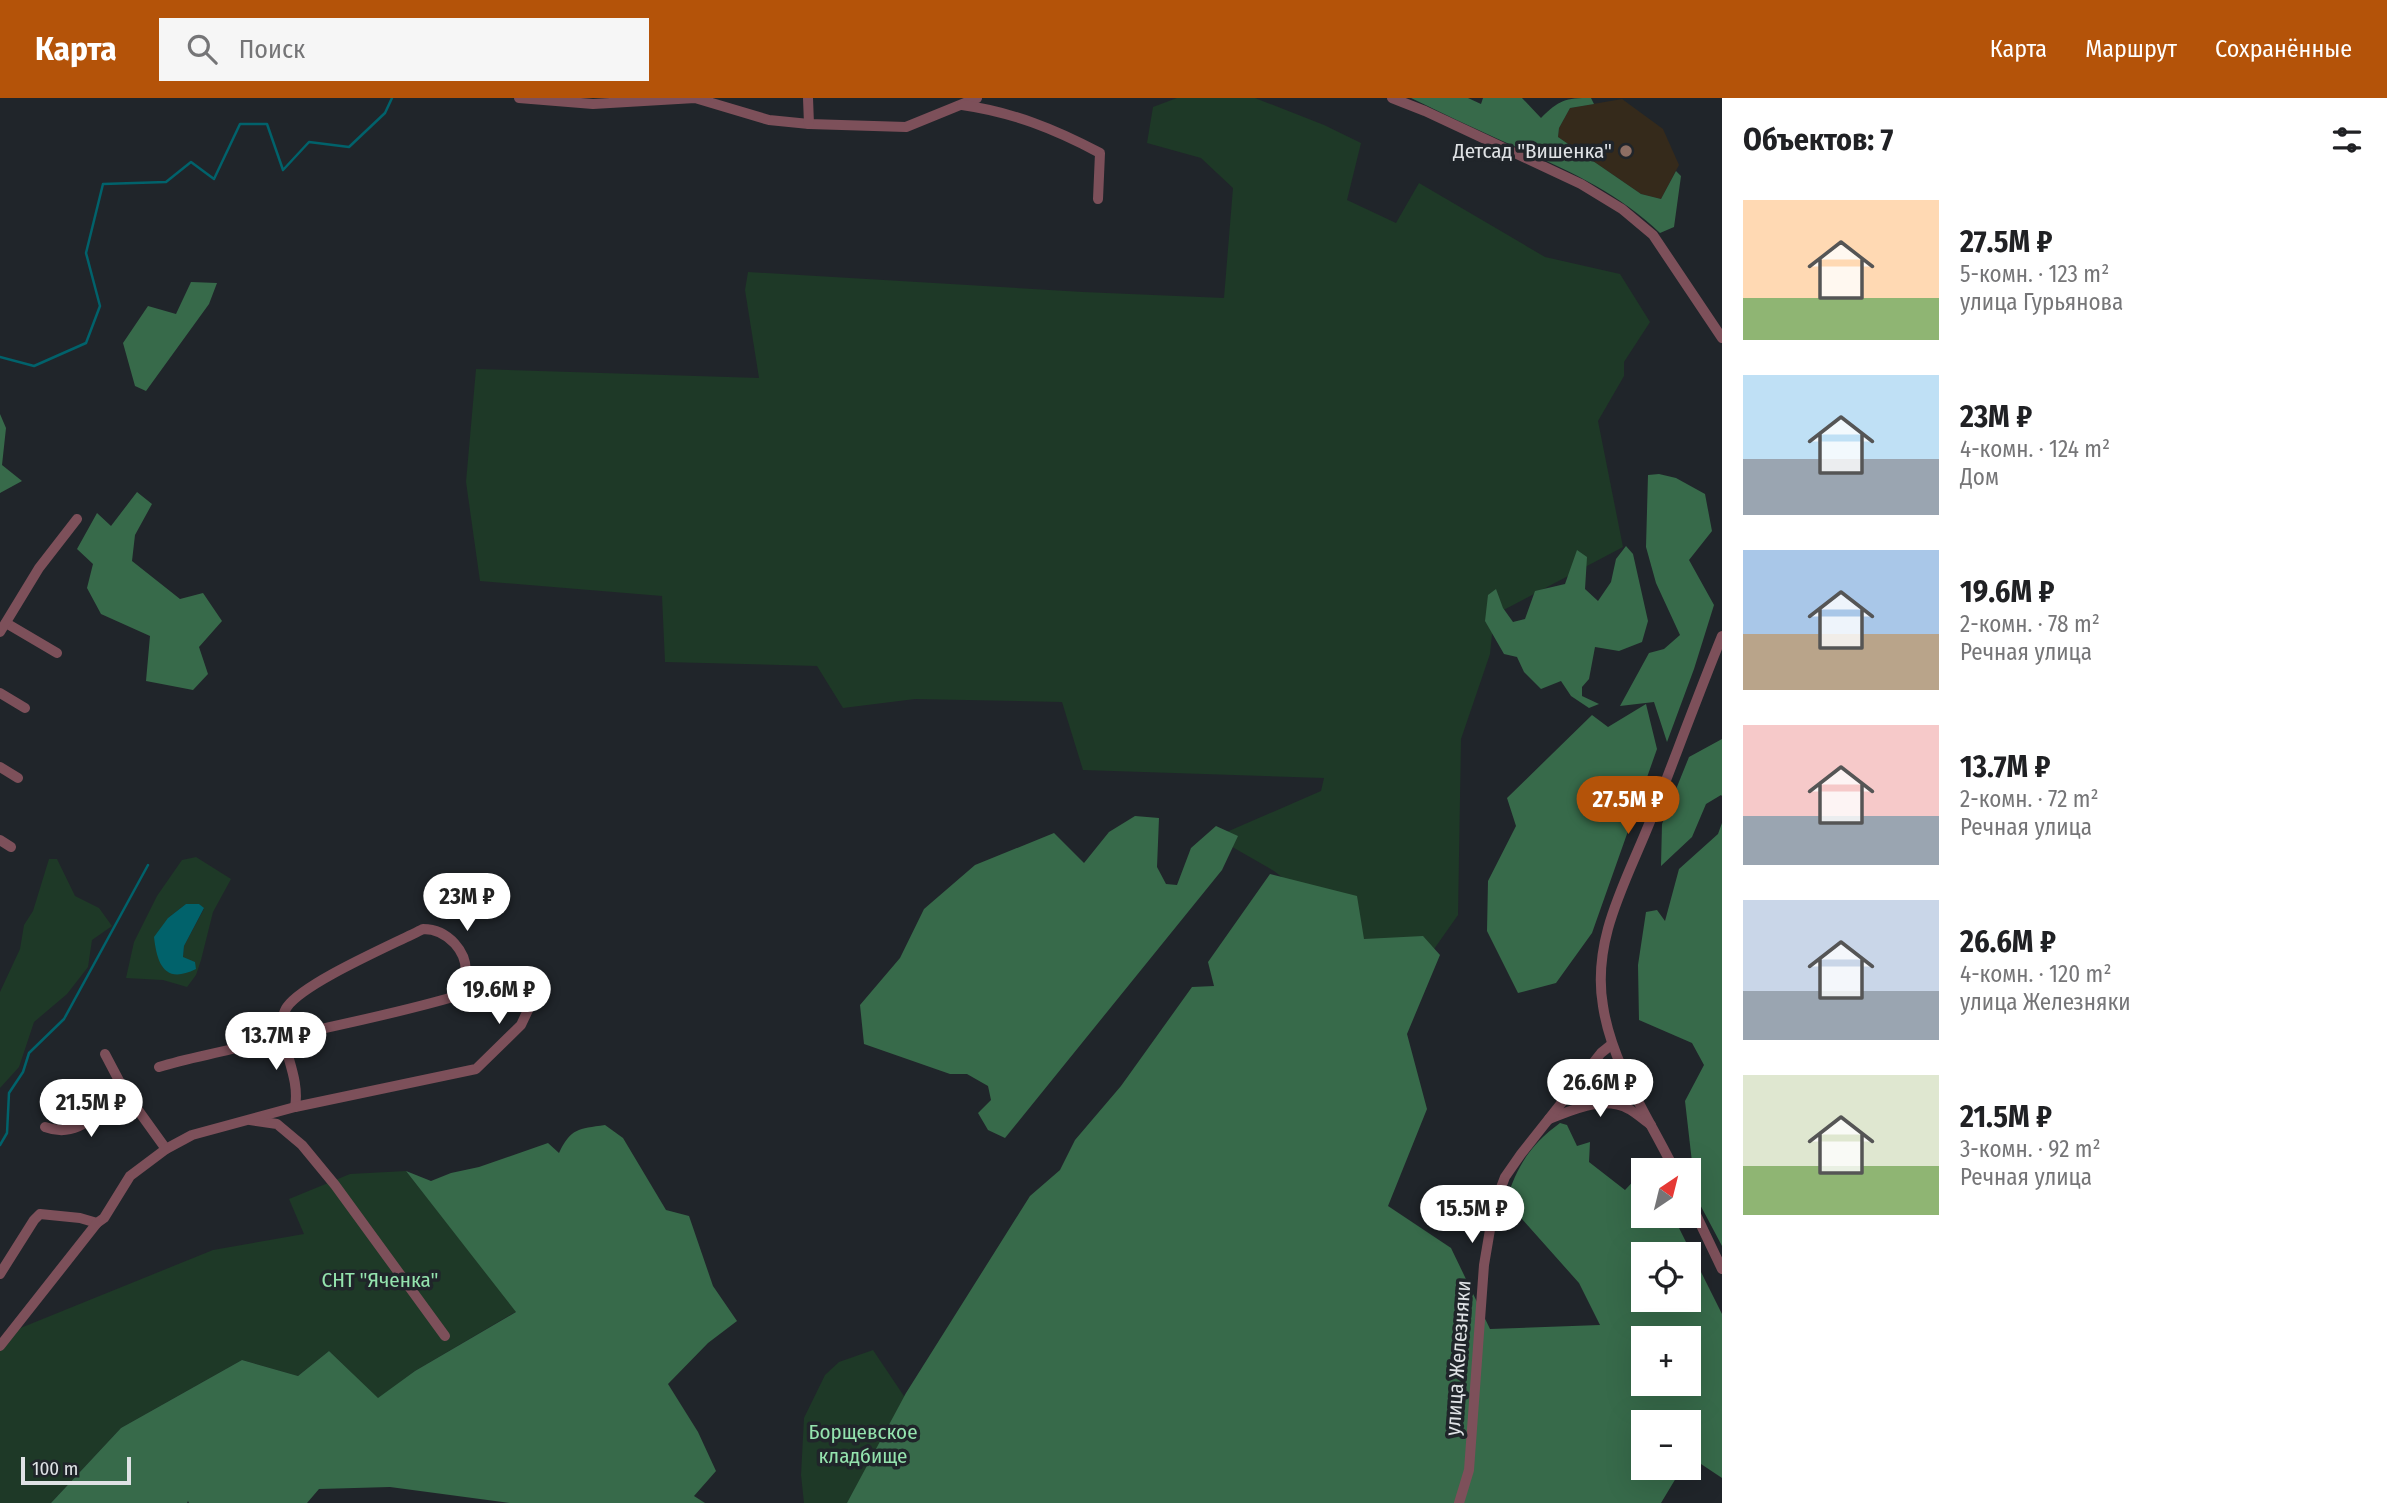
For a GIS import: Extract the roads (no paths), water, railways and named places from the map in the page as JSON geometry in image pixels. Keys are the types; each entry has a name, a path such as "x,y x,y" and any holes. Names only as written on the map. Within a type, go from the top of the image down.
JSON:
{"street":[{"path":"519,98 593,104 695,98 769,120 906,127 977,98"},
{"path":"808,98 808,124"},
{"path":"1392,98 1581,184 1622,209 1653,235 1722,338"},
{"path":"958,105 993,109 1027,119 1100,153 1098,199"},
{"path":"57,653 3,627 39,568 77,519"},
{"path":"1669,1158 1611,1045 1602,1004 1601,952 1607,928 1722,636"},
{"path":"0,693 25,708"},
{"path":"0,767 18,778"},
{"path":"0,840 11,847"},
{"path":"159,1067 189,1057 284,1036 363,1021 453,997 465,977 462,955 456,944 434,929 423,929 309,988 286,1008 281,1025 284,1036 296,1087 295,1107"},
{"path":"0,1346 96,1223 104,1218 130,1177 166,1149 192,1135 247,1119 476,1069 521,1025 536,993"},
{"name":"улица Железняки","path":"1459,1503 1469,1471 1484,1265 1494,1206 1505,1177 1547,1120 1601,1053 1611,1045"},
{"path":"104,1054 125,1093 166,1149"},
{"path":"45,1127 59,1132 83,1125 107,1104 125,1093"},
{"path":"1547,1120 1586,1106 1605,1103 1630,1109 1654,1128"},
{"path":"247,1119 276,1125 302,1145 335,1185 445,1336"},
{"path":"0,1274 40,1214 80,1218 96,1223"},
{"path":"1701,1225 1722,1269"}],"water":[{"path":"186,904 199,904 204,908 184,946 183,957 195,962 196,969 185,973 169,973 160,963 154,937 168,918"}],"waterway":[{"path":"0,357 34,366 86,343 100,306 86,253 103,184 166,182 191,162 214,179 240,124 267,124 283,170 309,142 349,147 385,113 392,98"},
{"path":"0,1145 7,1133 9,1093 23,1072 29,1053 64,1019 148,865"}],"place":[{"name":"Детсад \"Вишенка\"","path":"1626,151"}],"park label":[{"name":"СНТ \"Яченка\"","path":"380,1280"},
{"name":"Борщевское кладбище","path":"863,1444"}]}
